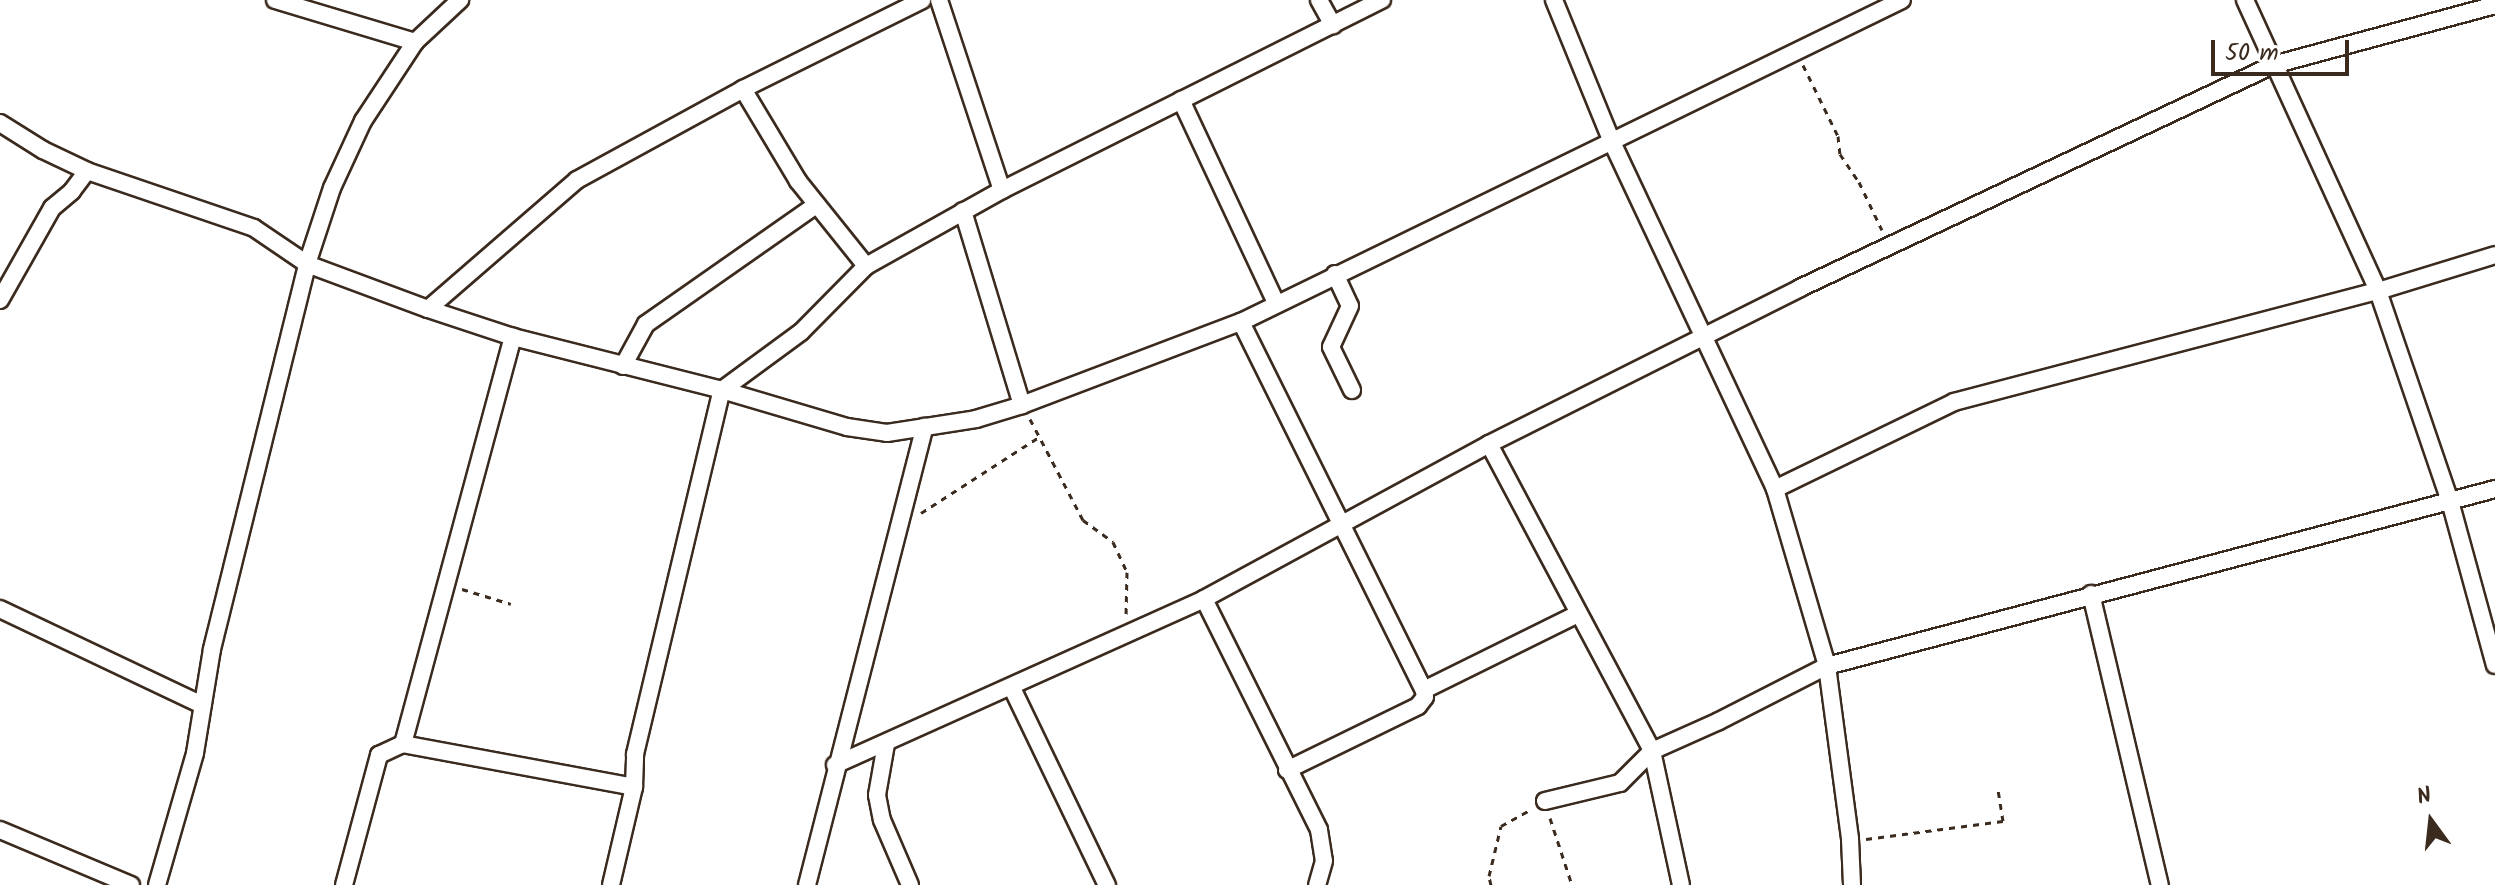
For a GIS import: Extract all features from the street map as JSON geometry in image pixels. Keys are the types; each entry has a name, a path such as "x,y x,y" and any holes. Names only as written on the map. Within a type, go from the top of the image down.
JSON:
{"street":[{"path":"275,0 415,42"},
{"path":"157,885 195,753 212,649 307,264 332,188 363,121 415,42 460,0"},
{"path":"428,309 577,180 743,89 922,0"},
{"path":"939,0 1002,190"},
{"path":"1319,0 1333,25"},
{"path":"611,885 634,787 635,754 722,390 801,332 866,266 1002,190 1382,0"},
{"path":"1554,0 1611,140 1775,489 1827,666 1850,839 1852,885"},
{"path":"0,123 43,150 87,171 254,228 307,264 428,309 513,337 722,390 847,427 887,433 976,419 1022,405 1241,322 1902,0"},
{"path":"2245,0 2378,291 2450,501 2495,665"},
{"path":"835,765 1204,599 1489,444 1889,245 2273,65 2495,5"},
{"path":"743,89 816,205 866,266"},
{"path":"1181,100 1276,303"},
{"path":"0,300 52,208 72,191 87,171"},
{"path":"623,366 646,324 816,205"},
{"path":"963,211 1022,405"},
{"path":"1775,489 1954,402 2378,291 2495,255"},
{"path":"1335,274 1350,306 1331,347 1352,390"},
{"path":"1241,322 1425,697 1418,706 1287,770"},
{"path":"403,744 513,337"},
{"path":"807,885 835,765 925,427"},
{"path":"1489,444 1652,751 1681,885"},
{"path":"1545,801 1620,783 1652,751 1827,666 2495,489"},
{"path":"2091,594 2160,885"},
{"path":"1204,599 1319,830 1324,861 1317,885"},
{"path":"0,609 202,705"},
{"path":"1424,690 1578,614"},
{"path":"1012,688 1107,885"},
{"path":"344,885 379,755 403,744 634,787"},
{"path":"886,744 877,795 882,820 910,885"},
{"path":"0,830 131,885"}],"path":[{"path":"1796,51 1838,136 1840,154 1859,182 1889,245"},
{"path":"1022,405 1083,520 1113,542 1127,572 1125,636"},
{"path":"898,528 1039,437"},
{"path":"446,585 511,604"},
{"path":"1850,839 1878,839 2003,821 1998,791"},
{"path":"1491,885 1489,876 1501,826 1545,801 1572,885"}]}
